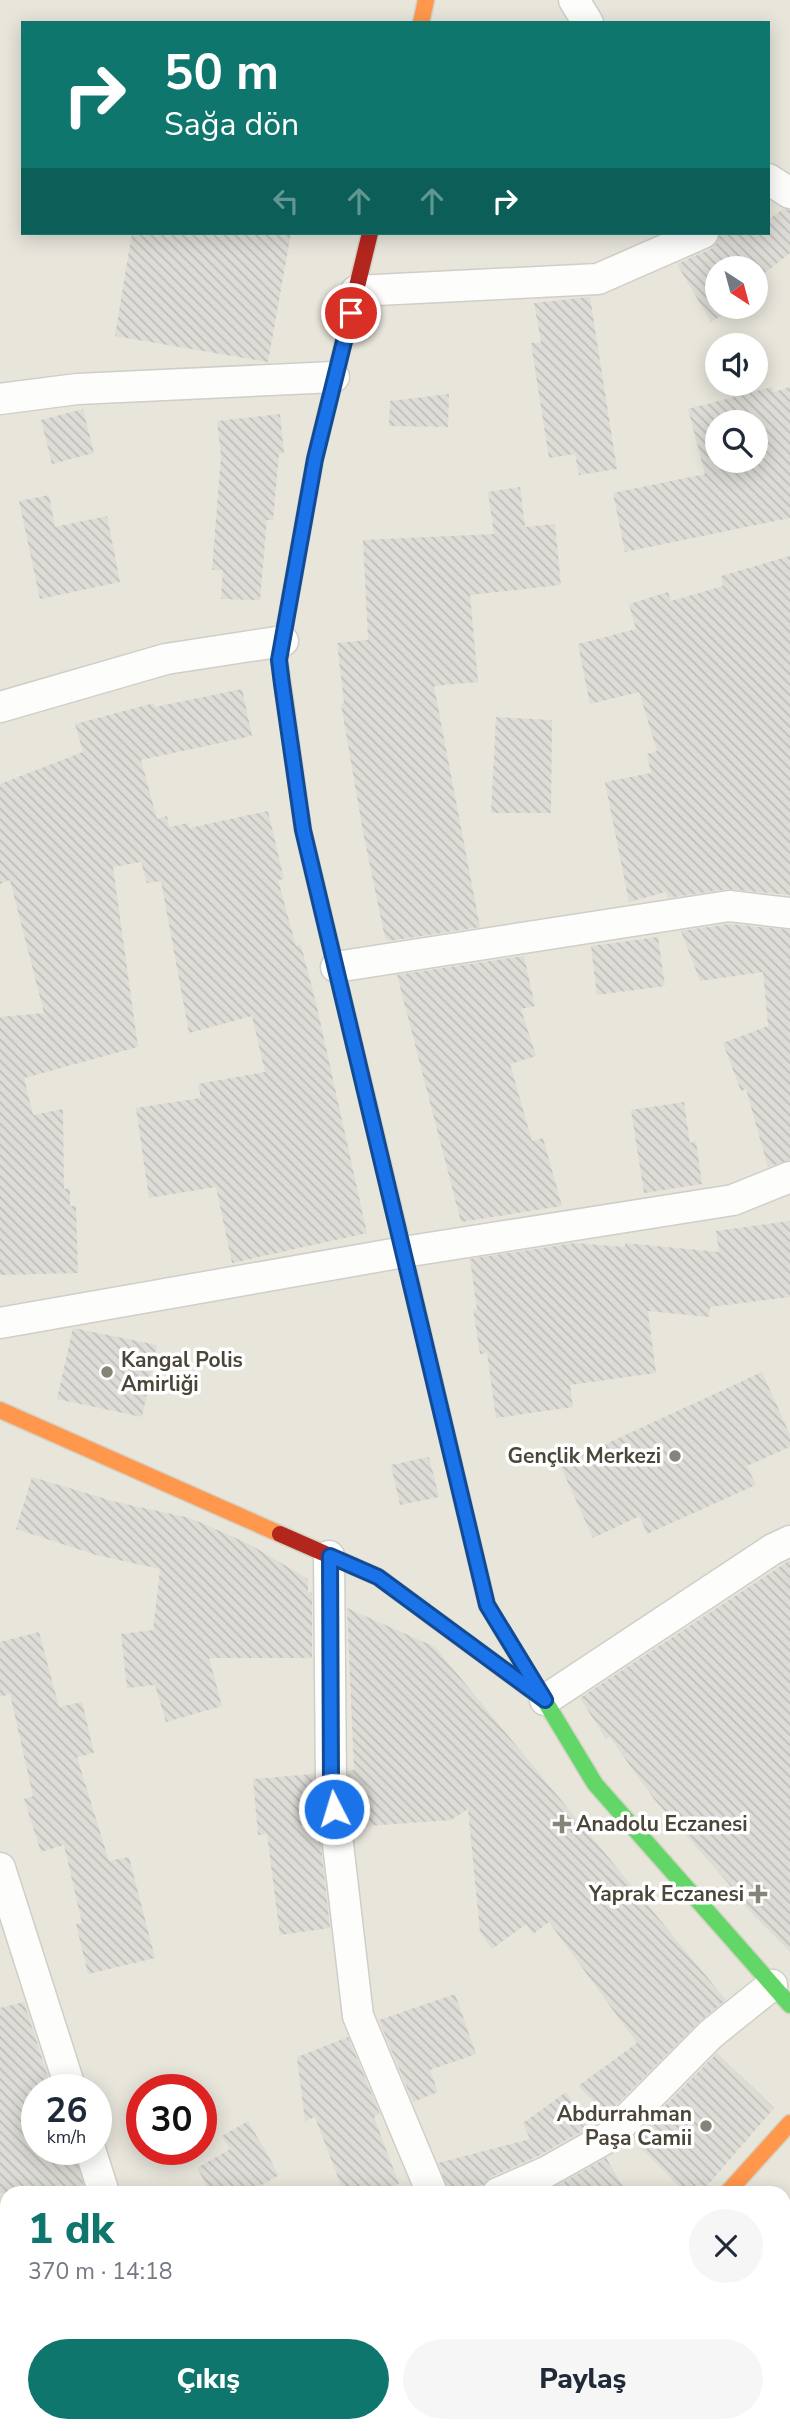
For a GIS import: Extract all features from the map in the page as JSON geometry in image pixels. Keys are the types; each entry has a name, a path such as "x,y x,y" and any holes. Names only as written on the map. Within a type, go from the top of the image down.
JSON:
{"street":[{"path":"421,21 426,0"},
{"path":"574,0 587,21"},
{"path":"770,180 790,194"},
{"path":"770,203 790,194"},
{"path":"370,235 315,459 279,660 303,830 487,1605 595,1784 781,1995 711,2034 610,2136 547,2172 514,2186"},
{"path":"356,291 598,279 698,235"},
{"path":"0,399 77,389 334,377"},
{"path":"0,707 166,659 283,642"},
{"path":"336,968 729,906 790,913"},
{"path":"0,1323 404,1252 733,1200 790,1177"},
{"path":"0,1410 378,1577 545,1700"},
{"path":"545,1700 773,1549 790,1541"},
{"path":"330,1556 331,1784 358,2016 429,2186"},
{"path":"0,1868 66,2074"},
{"path":"733,2186 790,2123"},
{"path":"95,2165 102,2186"}],"shaded area":[{"path":"0,0 790,0 790,2186 0,2186"}],"building":[{"path":"783,209 790,210 790,253 768,270 768,256 705,256 705,312 677,264 711,249 719,235 770,235 770,219"},
{"path":"132,235 291,235 268,362 115,336"},
{"path":"590,297 617,469 579,475 575,454 549,458 531,343 541,342 534,303"},
{"path":"772,387 774,392 790,387 790,518 625,552 613,493 705,474 688,409 738,396 768,396 768,388"},
{"path":"449,394 448,427 389,426 390,401"},
{"path":"83,409 94,453 52,464 41,420"},
{"path":"280,414 284,453 279,454 273,520 267,520 260,600 221,599 223,570 212,570 221,456 217,421"},
{"path":"520,487 525,527 555,524 561,585 470,595 478,682 434,686 480,927 389,941 385,938 363,832 341,704 344,703 337,643 368,640 363,540 494,534 488,492"},
{"path":"49,495 55,527 107,516 120,582 40,599 19,501"},
{"path":"790,556 790,895 727,889 668,898 666,892 629,902 605,782 651,773 647,754 657,751 639,692 590,704 578,644 636,629 629,604 668,592 671,601 723,586 721,576"},
{"path":"242,689 252,736 141,760 157,819 167,816 169,827 188,823 189,828 268,811 284,879 278,880 296,946 301,945 317,1007 367,1233 232,1263 216,1187 149,1198 136,1108 201,1098 198,1084 265,1072 252,1016 189,1033 161,881 147,883 141,862 113,867 138,1047 24,1078 33,1115 63,1109 64,1189 70,1188 70,1206 76,1206 78,1273 0,1275 0,1017 44,1013 10,880 0,884 0,784 83,752 75,724 154,703 155,707"},
{"path":"496,717 552,720 551,813 491,813"},
{"path":"729,924 790,930 790,1160 768,1167 746,1089 741,1091 723,1043 768,1026 763,972 700,981 681,931"},
{"path":"658,937 665,986 597,995 591,946"},
{"path":"524,956 535,1006 521,1009 536,1056 510,1064 532,1141 543,1138 562,1206 461,1222 397,975"},
{"path":"684,1102 690,1143 696,1141 702,1184 644,1193 631,1110"},
{"path":"790,1221 790,1297 710,1307 709,1317 648,1311 656,1373 570,1385 573,1407 496,1418 487,1353 480,1354 473,1309 477,1309 470,1259 574,1243 625,1247 625,1243 719,1252 716,1231"},
{"name":"Kangal Polis Amirliği","path":"73,1328 157,1345 142,1417 57,1399"},
{"name":"Gençlik Merkezi","path":"762,1372 790,1435 790,1447 747,1466 756,1485 647,1534 640,1516 593,1538 560,1465"},
{"path":"429,1457 439,1497 400,1505 391,1465"},
{"path":"32,1477 116,1502 190,1518 249,1544 308,1579 308,1592 312,1593 312,1658 209,1658 222,1706 166,1722 155,1685 127,1688 121,1634 153,1630 160,1569 96,1555 16,1529"},
{"path":"790,1560 790,1952 734,1895 736,1892 654,1799 609,1736 606,1739 580,1698"},
{"path":"347,1608 435,1647 726,2000 699,2022 607,2114 578,2086 637,2043 549,1922 533,1934 526,1924 492,1949 480,1932 468,1809 451,1820 354,1827 348,1783 348,1771 354,1770"},
{"path":"39,1632 59,1707 82,1702 94,1753 77,1757 109,1861 129,1857 155,1958 88,1974 76,1924 82,1923 64,1845 41,1852 24,1799 33,1796 10,1694 0,1697 0,1642"},
{"path":"313,1774 330,1928 280,1935 267,1834 258,1835 253,1779"},
{"path":"455,1994 476,2054 430,2070 438,2092 413,2102 379,2020"},
{"path":"24,2002 47,2074 21,2074 21,2165 78,2165 84,2186 0,2186 0,2008"},
{"path":"348,2037 380,2114 374,2117 399,2184 341,2186 315,2117 305,2121 297,2057"},
{"name":"Abdurrahman Paşa Camii","path":"717,2053 774,2108 707,2186 679,2186 632,2139"},
{"path":"566,2092 588,2128 538,2156 491,2177 483,2186 446,2186 438,2163 530,2139 523,2123"},
{"path":"248,2121 279,2175 260,2186 207,2186 197,2168 202,2165 217,2165 217,2156 230,2149 222,2136"},
{"path":"606,2158 623,2186 557,2186"}],"traffic: fast":[{"path":"453,1461 487,1605 595,1784 790,2005"}],"traffic: slow":[{"path":"421,21 426,0"},
{"path":"281,673 303,830 393,1207"},
{"path":"0,1410 280,1534"},
{"path":"733,2186 790,2123"}],"traffic: jam":[{"path":"281,673 279,660 315,459 370,235"},
{"path":"393,1207 453,1461"},
{"path":"280,1534 378,1577 531,1690"}],"place":[{"name":"Kangal Polis Amirliği","path":"107,1372"},
{"name":"Gençlik Merkezi","path":"675,1456"},
{"name":"Anadolu Eczanesi","path":"562,1824"},
{"name":"Yaprak Eczanesi","path":"758,1894"},
{"name":"Abdurrahman Paşa Camii","path":"706,2126"}],"route":[{"path":"334,1809 331,1784 330,1556 378,1577 545,1700 487,1605 303,830 282,684 279,660 315,459 351,313"}]}
